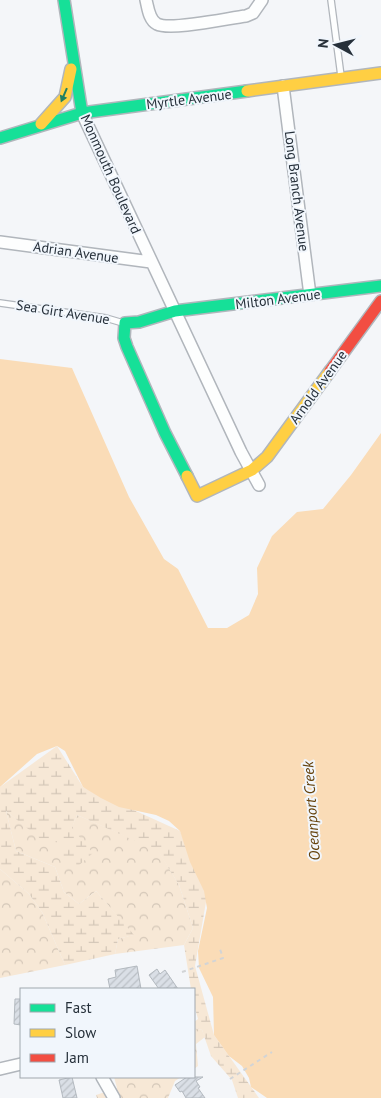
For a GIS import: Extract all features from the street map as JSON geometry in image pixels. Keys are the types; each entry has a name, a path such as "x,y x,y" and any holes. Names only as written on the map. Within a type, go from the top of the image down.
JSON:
{"street":[{"name":"Monmouth Boulevard","path":"64,0 82,114 259,485"},
{"path":"146,0 152,20 164,26 178,26 246,16 253,13 262,0"},
{"path":"39,125 66,97 73,57"},
{"name":"Myrtle Avenue","path":"0,138 39,125 82,114 381,73"},
{"name":"Long Branch Avenue","path":"283,86 310,295"},
{"name":"Adrian Avenue","path":"0,242 151,262"},
{"name":"Milton Avenue","path":"175,311 381,286"},
{"name":"Arnold Avenue","path":"252,470 267,457 381,301"},
{"path":"175,311 139,322 125,323 124,338 127,347 165,433 197,496 252,470"},
{"path":"0,1069 20,1064"},
{"path":"103,1078 114,1098"}],"lane":[{"path":"330,0 341,79"},
{"name":"Sea Girt Avenue","path":"0,303 96,316 125,323"}],"path":[{"path":"182,972 223,958 220,949"},
{"path":"230,1079 272,1052"}],"green space":[{"path":"57,746 83,787 180,831 207,896 195,966 214,1035 259,1098 238,1098 232,1080 211,1056 202,1030 195,1028 195,1021 198,1019 195,1008 195,988 191,988 184,945 193,928 179,885 158,851 77,815 72,828 93,853 78,866 62,856 65,843 43,841 6,811 16,851 55,867 64,892 79,904 96,891 134,935 118,939 115,954 65,965 42,912 29,894 0,869 0,787"},
{"path":"6,811 24,825 72,827 77,815 158,850 179,885 193,928 184,945 115,954 118,939 133,935 96,891 79,904 64,892 55,867 16,851"},
{"path":"0,869 29,894 42,912 65,965 0,978"},
{"path":"195,1028 202,1030 205,1037 196,1044 198,1066 195,1068"},
{"path":"114,1078 180,1078 175,1081 168,1098 97,1098 96,1095 117,1088"}],"water":[{"name":"Oceanport Creek","path":"0,359 72,368 129,497 164,559 178,569 208,628 227,628 249,615 258,594 257,568 272,536 297,512 323,509 351,475 381,433 381,1098 267,1098 251,1087 249,1078 242,1066 229,1056 214,1035 213,997 199,968 198,951 207,908 204,891 190,862 180,831 169,821 156,815 119,807 83,787 65,751 57,746 37,754 0,787"}],"building":[{"path":"137,966 141,988 110,988 108,979 116,977 115,970"},
{"path":"157,969 160,974 165,970 177,988 158,988 149,975"},
{"path":"15,999 20,999 20,1025 14,1024"},
{"path":"203,1077 196,1081 200,1087 198,1088 205,1098 186,1098 175,1085 186,1078"},
{"path":"72,1078 77,1098 63,1098 59,1080"}],"traffic: fast":[{"path":"64,0 82,113"},
{"path":"0,138 82,113 247,91"},
{"path":"187,476 165,433 127,347 124,338 125,323 139,322 175,311 381,286"}],"traffic: slow":[{"path":"41,124 65,97 71,69"},
{"path":"247,91 381,73"},
{"path":"187,476 197,496 252,470 267,457 330,371"}],"traffic: jam":[{"path":"330,371 381,301"}]}
